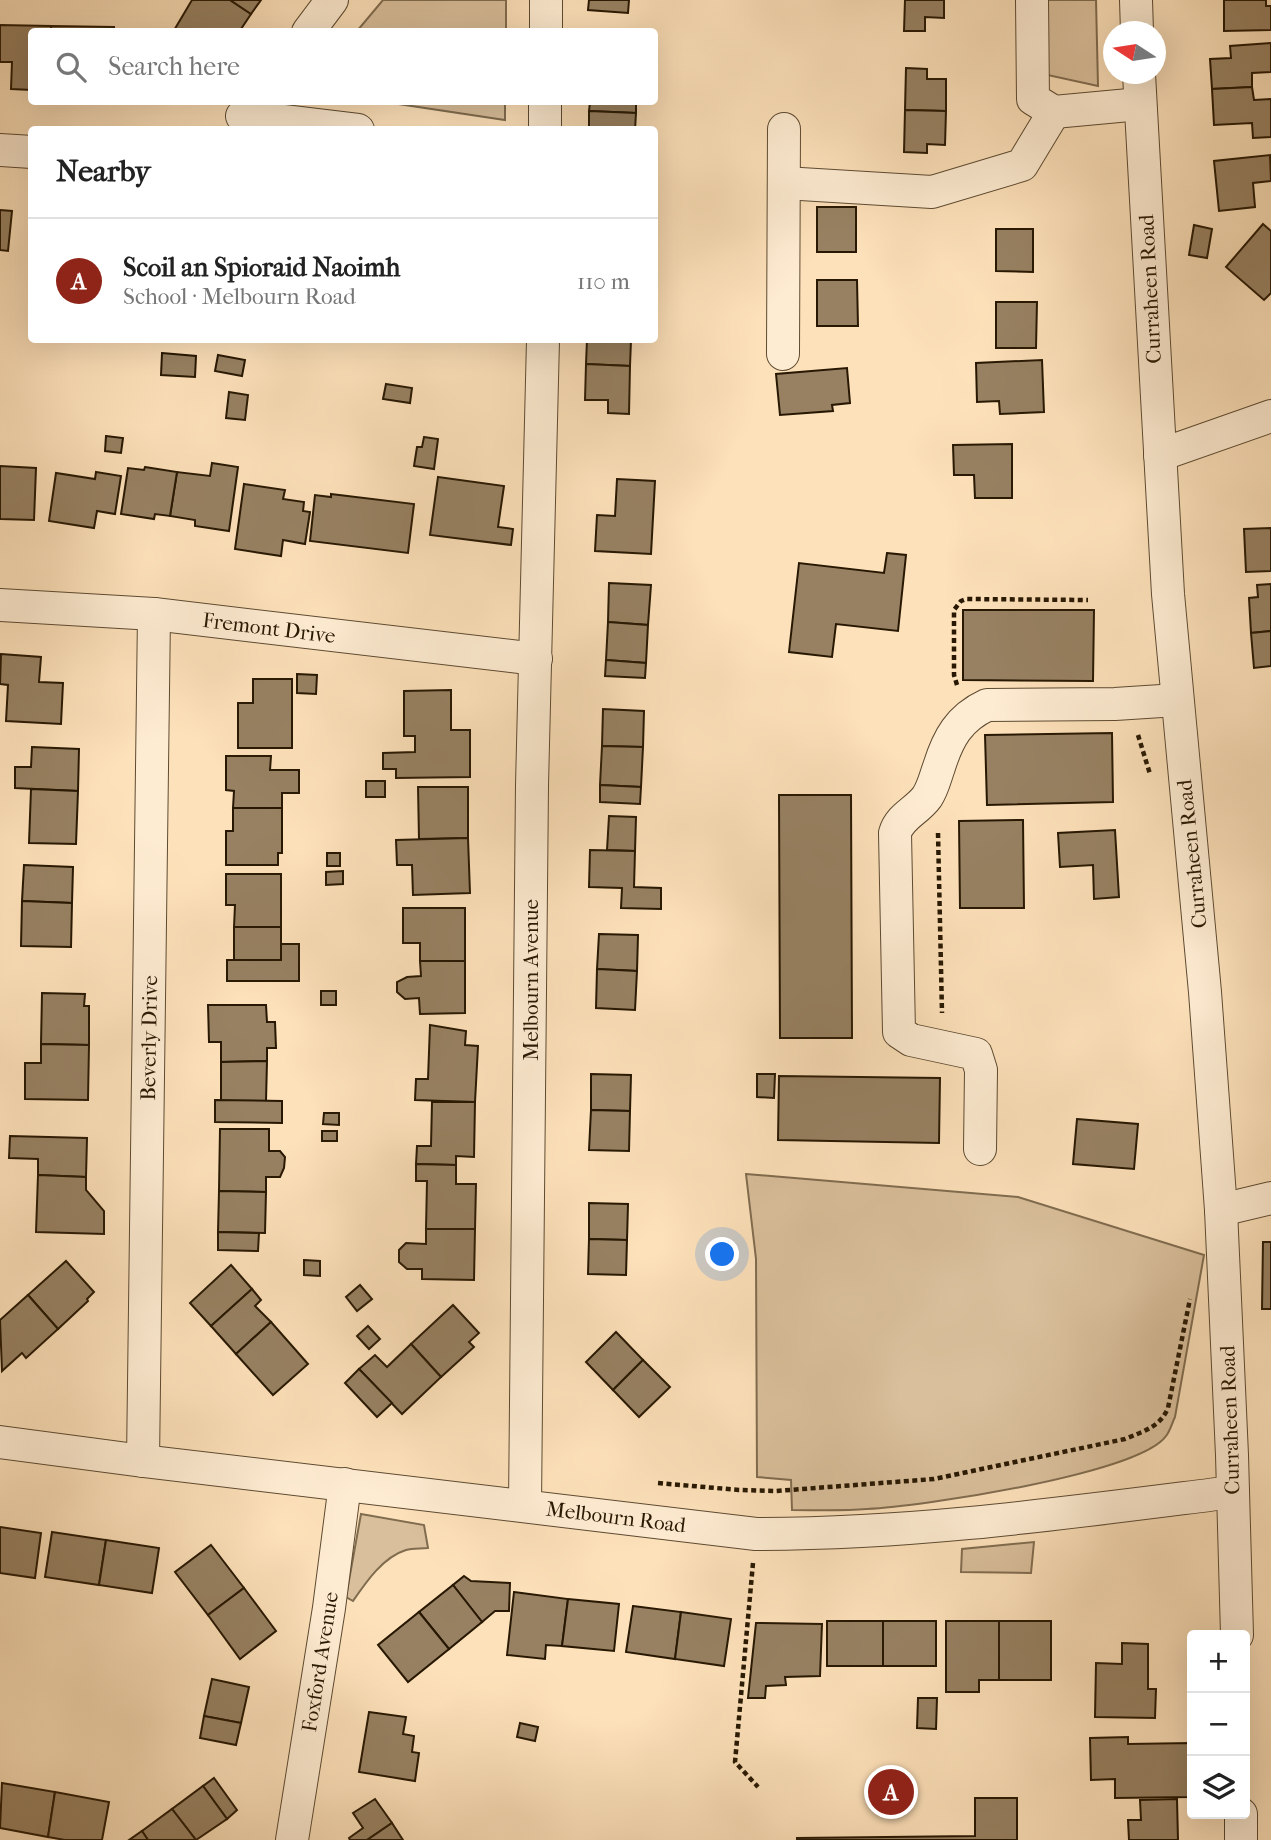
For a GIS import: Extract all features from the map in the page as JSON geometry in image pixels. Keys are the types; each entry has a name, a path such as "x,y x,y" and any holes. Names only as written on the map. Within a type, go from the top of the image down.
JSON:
{"street":[{"path":"311,28 332,0"},
{"path":"546,0 546,28"},
{"path":"1032,0 1033,99 1054,112"},
{"path":"1136,0 1137,21"},
{"path":"784,183 932,192 1022,165 1054,112 1140,89"},
{"name":"Curraheen Road","path":"1140,89 1160,455 1177,700 1202,955 1221,1210 1237,1630"},
{"path":"545,105 545,126"},
{"path":"241,116 325,126"},
{"path":"783,354 784,129"},
{"path":"0,150 28,152"},
{"name":"Melbourn Avenue","path":"525,1506 531,884 543,343"},
{"path":"1160,455 1271,416"},
{"name":"Fremont Drive","path":"0,605 154,614 536,659"},
{"name":"Beverly Drive","path":"143,1461 154,614"},
{"path":"980,1149 979,1061 976,1054 911,1040 899,1032 895,833 898,824 927,796 954,731 971,712 987,705 1115,704 1177,700"},
{"path":"1221,1210 1271,1198"},
{"name":"Melbourn Road","path":"0,1442 737,1533 789,1534 952,1526 1233,1492"},
{"name":"Foxford Avenue","path":"292,1840 329,1608 345,1485"},
{"path":"1241,1819 1241,1840"}],"path":[{"path":"971,712 954,675 954,610 961,601 966,598 1088,600"},
{"path":"1128,729 1137,734 1154,787"},
{"path":"938,822 943,1046"},
{"path":"658,1483 776,1491 934,1479 1125,1439 1154,1427 1164,1418 1192,1293"},
{"path":"749,1620 735,1762 758,1787"}],"shaded area":[{"path":"383,0 506,0 506,28 360,28"},
{"path":"1044,0 1096,0 1098,86 1043,74"},
{"path":"405,105 505,105 505,120"},
{"path":"746,1174 1018,1197 1204,1255 1175,1417 1166,1436 1148,1450 1115,1463 1026,1486 894,1507 792,1510 791,1480 757,1477 756,1259"},
{"path":"361,1514 424,1525 428,1548 406,1550 390,1558 376,1571 353,1601 346,1597"},
{"path":"1034,1542 1031,1573 961,1572 962,1549"}],"building":[{"path":"192,0 230,0 251,14 242,28 175,28"},
{"path":"230,0 261,0 251,14"},
{"path":"589,0 629,0 628,13 588,10"},
{"path":"905,0 944,0 944,18 925,17 925,31 904,31"},
{"path":"1224,0 1266,0 1266,6 1271,6 1271,30 1224,31"},
{"path":"0,25 51,26 28,28 28,90 11,89 12,62 0,62"},
{"path":"51,26 114,27 114,28"},
{"path":"1271,43 1271,72 1252,73 1252,87 1212,89 1210,59 1231,58 1230,46"},
{"path":"906,68 927,69 927,79 946,79 946,111 905,110"},
{"path":"1252,87 1254,100 1271,99 1271,137 1253,138 1252,123 1214,125 1212,89"},
{"path":"590,105 636,105 636,113 589,111"},
{"path":"905,110 946,111 945,145 927,144 927,153 904,152"},
{"path":"589,111 636,113 635,126 589,126"},
{"path":"1270,155 1271,181 1253,183 1255,207 1219,211 1214,161"},
{"path":"817,207 856,207 856,252 817,252"},
{"path":"0,210 12,211 8,251 0,250"},
{"path":"1263,224 1271,231 1271,293 1264,300 1226,267"},
{"path":"1194,225 1212,229 1207,258 1189,255"},
{"path":"996,229 1033,229 1033,272 996,271"},
{"path":"817,280 857,280 858,326 817,326"},
{"path":"996,302 1037,302 1036,348 996,348"},
{"path":"587,343 631,343 630,366 586,364"},
{"path":"162,353 196,356 195,377 161,375"},
{"path":"218,355 245,360 242,376 215,371"},
{"path":"1042,360 1044,412 1000,414 999,401 977,402 976,363"},
{"path":"586,364 630,366 629,414 608,413 608,400 585,400"},
{"path":"847,368 850,403 832,405 833,411 780,415 776,374"},
{"path":"386,384 412,388 410,403 383,399"},
{"path":"229,392 248,395 245,420 226,418"},
{"path":"106,436 123,438 121,453 105,451"},
{"path":"424,437 438,439 434,469 414,466 417,447 422,447"},
{"path":"1012,444 1012,498 975,498 974,475 954,475 953,445"},
{"path":"212,463 238,467 229,531 195,526 195,520 170,516 177,472 210,476"},
{"path":"0,466 36,468 34,520 0,519"},
{"path":"145,467 177,472 170,516 155,514 154,519 121,514 128,468 144,470"},
{"path":"96,472 121,476 115,514 97,511 94,528 49,521 56,473 95,479"},
{"path":"438,477 504,486 498,527 513,529 511,545 430,535"},
{"path":"617,479 655,481 651,554 595,551 597,515 615,516"},
{"path":"244,484 285,490 283,499 304,502 303,511 310,512 305,544 283,540 281,556 235,549"},
{"path":"331,494 414,504 408,553 310,541 315,495 331,497"},
{"path":"1271,528 1271,571 1246,572 1244,529"},
{"path":"887,553 906,555 898,631 836,624 832,657 789,652 799,563 884,573"},
{"path":"609,583 651,585 648,625 608,622"},
{"path":"1271,584 1271,631 1251,633 1249,598 1258,597 1257,585"},
{"path":"963,610 1094,610 1093,681 963,680"},
{"path":"608,622 648,625 646,663 606,660"},
{"path":"1271,631 1271,666 1254,668 1251,633"},
{"path":"1,654 41,657 39,682 63,683 61,724 6,721 8,685 0,684"},
{"path":"606,660 646,663 645,678 605,676"},
{"path":"297,674 317,675 316,694 297,693"},
{"path":"253,679 292,679 292,748 238,748 238,703 253,703"},
{"path":"451,690 451,730 470,730 470,777 396,778 396,769 383,769 383,753 415,752 415,736 404,736 404,691"},
{"path":"603,709 644,711 643,747 602,746"},
{"path":"1112,733 1113,802 987,805 985,735"},
{"path":"602,746 643,747 641,787 600,785"},
{"path":"32,747 79,749 78,791 15,788 15,767 31,767"},
{"path":"226,756 271,756 270,770 299,770 299,793 282,793 282,808 233,808 234,791 226,790"},
{"path":"366,781 385,781 385,797 366,797"},
{"path":"600,785 641,787 640,804 600,802"},
{"path":"418,787 468,787 468,838 419,839"},
{"path":"31,789 78,791 76,844 29,843"},
{"path":"779,795 851,795 852,1038 780,1038"},
{"path":"233,808 282,808 282,853 278,853 278,865 226,865 226,831 233,831"},
{"path":"609,816 636,817 635,851 607,850"},
{"path":"1023,820 1024,908 960,908 959,821"},
{"path":"1115,830 1119,897 1094,899 1093,865 1060,867 1058,833"},
{"path":"468,838 470,893 413,895 412,865 397,865 396,840"},
{"path":"590,850 635,851 634,887 661,888 661,909 621,908 622,888 589,887"},
{"path":"327,853 340,853 340,866 327,866"},
{"path":"24,865 73,867 72,903 22,901"},
{"path":"343,871 343,884 326,885 326,872"},
{"path":"226,874 281,874 281,927 234,927 235,905 226,905"},
{"path":"22,901 72,903 71,947 21,946"},
{"path":"403,908 465,908 465,961 420,961 420,943 403,943"},
{"path":"234,927 281,927 281,960 234,960"},
{"path":"599,934 638,935 637,971 597,969"},
{"path":"281,944 299,944 299,981 227,981 227,960 281,960"},
{"path":"420,961 465,961 465,1013 420,1014 419,998 405,999 397,992 397,982 407,977 421,976"},
{"path":"597,969 637,971 635,1010 596,1008"},
{"path":"321,991 336,991 336,1005 321,1005"},
{"path":"42,993 85,994 84,1006 89,1006 89,1045 41,1044"},
{"path":"208,1005 266,1005 267,1022 275,1022 276,1048 267,1048 267,1061 221,1062 221,1042 209,1042"},
{"path":"430,1025 466,1031 465,1045 478,1046 475,1102 415,1100 416,1079 428,1079"},
{"path":"41,1044 89,1045 88,1100 25,1099 25,1063 41,1063"},
{"path":"267,1061 266,1101 221,1101 221,1062"},
{"path":"591,1074 631,1075 630,1111 591,1110"},
{"path":"757,1074 775,1074 774,1098 757,1097"},
{"path":"779,1076 940,1078 939,1143 778,1140"},
{"path":"215,1100 282,1101 282,1123 215,1122"},
{"path":"432,1102 475,1102 474,1157 456,1156 456,1165 416,1164 417,1146 431,1146"},
{"path":"591,1110 630,1111 629,1151 589,1150"},
{"path":"324,1113 339,1113 339,1125 323,1124"},
{"path":"1077,1119 1138,1124 1134,1169 1073,1164"},
{"path":"220,1129 269,1129 269,1151 280,1151 285,1157 280,1177 266,1177 266,1192 219,1191"},
{"path":"322,1131 337,1131 337,1141 322,1141"},
{"path":"10,1136 87,1138 86,1177 38,1175 38,1159 9,1158"},
{"path":"416,1164 456,1165 456,1184 476,1184 475,1229 426,1229 427,1181 416,1181"},
{"path":"38,1175 86,1177 86,1190 104,1211 104,1234 36,1232"},
{"path":"219,1191 266,1192 265,1233 218,1232"},
{"path":"589,1203 628,1204 627,1240 589,1239"},
{"path":"426,1229 475,1229 474,1280 422,1279 422,1269 407,1269 399,1262 399,1250 406,1243 426,1244"},
{"path":"218,1232 259,1233 258,1251 218,1250"},
{"path":"589,1239 627,1240 626,1275 588,1274"},
{"path":"1263,1242 1271,1242 1271,1309 1262,1309"},
{"path":"304,1260 320,1261 320,1276 304,1275"},
{"path":"66,1261 94,1292 58,1329 28,1295"},
{"path":"231,1265 252,1289 211,1326 190,1303"},
{"path":"360,1285 372,1299 357,1311 346,1297"},
{"path":"252,1289 261,1300 255,1306 271,1322 236,1354 211,1326"},
{"path":"28,1295 58,1329 26,1358 22,1353 2,1371 0,1320"},
{"path":"453,1305 479,1333 469,1342 474,1347 441,1377 411,1344"},
{"path":"271,1322 308,1364 273,1395 236,1354"},
{"path":"368,1326 380,1339 369,1349 357,1336"},
{"path":"616,1332 643,1360 613,1390 586,1362"},
{"path":"411,1344 441,1377 402,1414 359,1369 375,1355 387,1367"},
{"path":"643,1360 670,1387 639,1417 613,1390"},
{"path":"359,1369 392,1403 377,1417 345,1383"},
{"path":"0,1527 41,1533 35,1578 0,1573"},
{"path":"52,1532 106,1540 99,1585 45,1577"},
{"path":"106,1540 159,1548 152,1593 99,1585"},
{"path":"211,1545 244,1588 208,1615 175,1572"},
{"path":"464,1576 471,1581 510,1583 509,1611 495,1611 482,1622 453,1585"},
{"path":"453,1585 482,1622 449,1649 419,1612"},
{"path":"244,1588 276,1631 240,1659 208,1615"},
{"path":"514,1592 568,1599 562,1646 546,1645 545,1659 507,1655"},
{"path":"568,1599 619,1604 614,1651 562,1646"},
{"path":"633,1606 681,1612 675,1659 626,1652"},
{"path":"419,1612 449,1649 408,1682 378,1645"},
{"path":"681,1612 731,1619 724,1666 675,1659"},
{"path":"827,1621 883,1621 883,1666 827,1666"},
{"path":"883,1621 936,1621 936,1666 883,1666"},
{"path":"946,1621 999,1621 999,1680 979,1680 979,1692 946,1692"},
{"path":"999,1621 1051,1621 1051,1680 999,1680"},
{"path":"756,1623 822,1624 820,1676 785,1677 786,1685 766,1686 765,1698 748,1698"},
{"path":"1122,1643 1148,1644 1148,1689 1156,1689 1155,1718 1095,1717 1096,1663 1122,1664"},
{"path":"212,1679 249,1687 241,1723 204,1716"},
{"path":"918,1698 937,1698 936,1729 917,1728"},
{"path":"369,1712 406,1717 403,1734 414,1736 412,1752 419,1753 415,1781 359,1772"},
{"path":"204,1716 241,1723 236,1745 200,1738"},
{"path":"520,1723 538,1727 535,1741 517,1737"},
{"path":"1128,1737 1128,1744 1187,1743 1187,1797 1115,1798 1115,1779 1091,1780 1090,1738"},
{"path":"214,1778 237,1810 227,1819 203,1786"},
{"path":"2,1783 55,1792 48,1837 0,1828"},
{"path":"203,1786 227,1819 196,1840 172,1809"},
{"path":"55,1792 109,1802 102,1840 48,1837"},
{"path":"975,1798 1017,1798 1017,1840 797,1840 975,1836"},
{"path":"375,1799 392,1823 367,1840 350,1840 349,1838 363,1828 353,1813"},
{"path":"1177,1799 1178,1840 1129,1840 1128,1820 1141,1820 1140,1800"},
{"path":"172,1809 196,1840 148,1840 142,1831"},
{"path":"392,1823 403,1840 367,1840"},
{"path":"142,1831 148,1840 129,1840"}],"place":[{"name":"Scoil an Spioraid Naoimh","path":"891,1792"}]}
